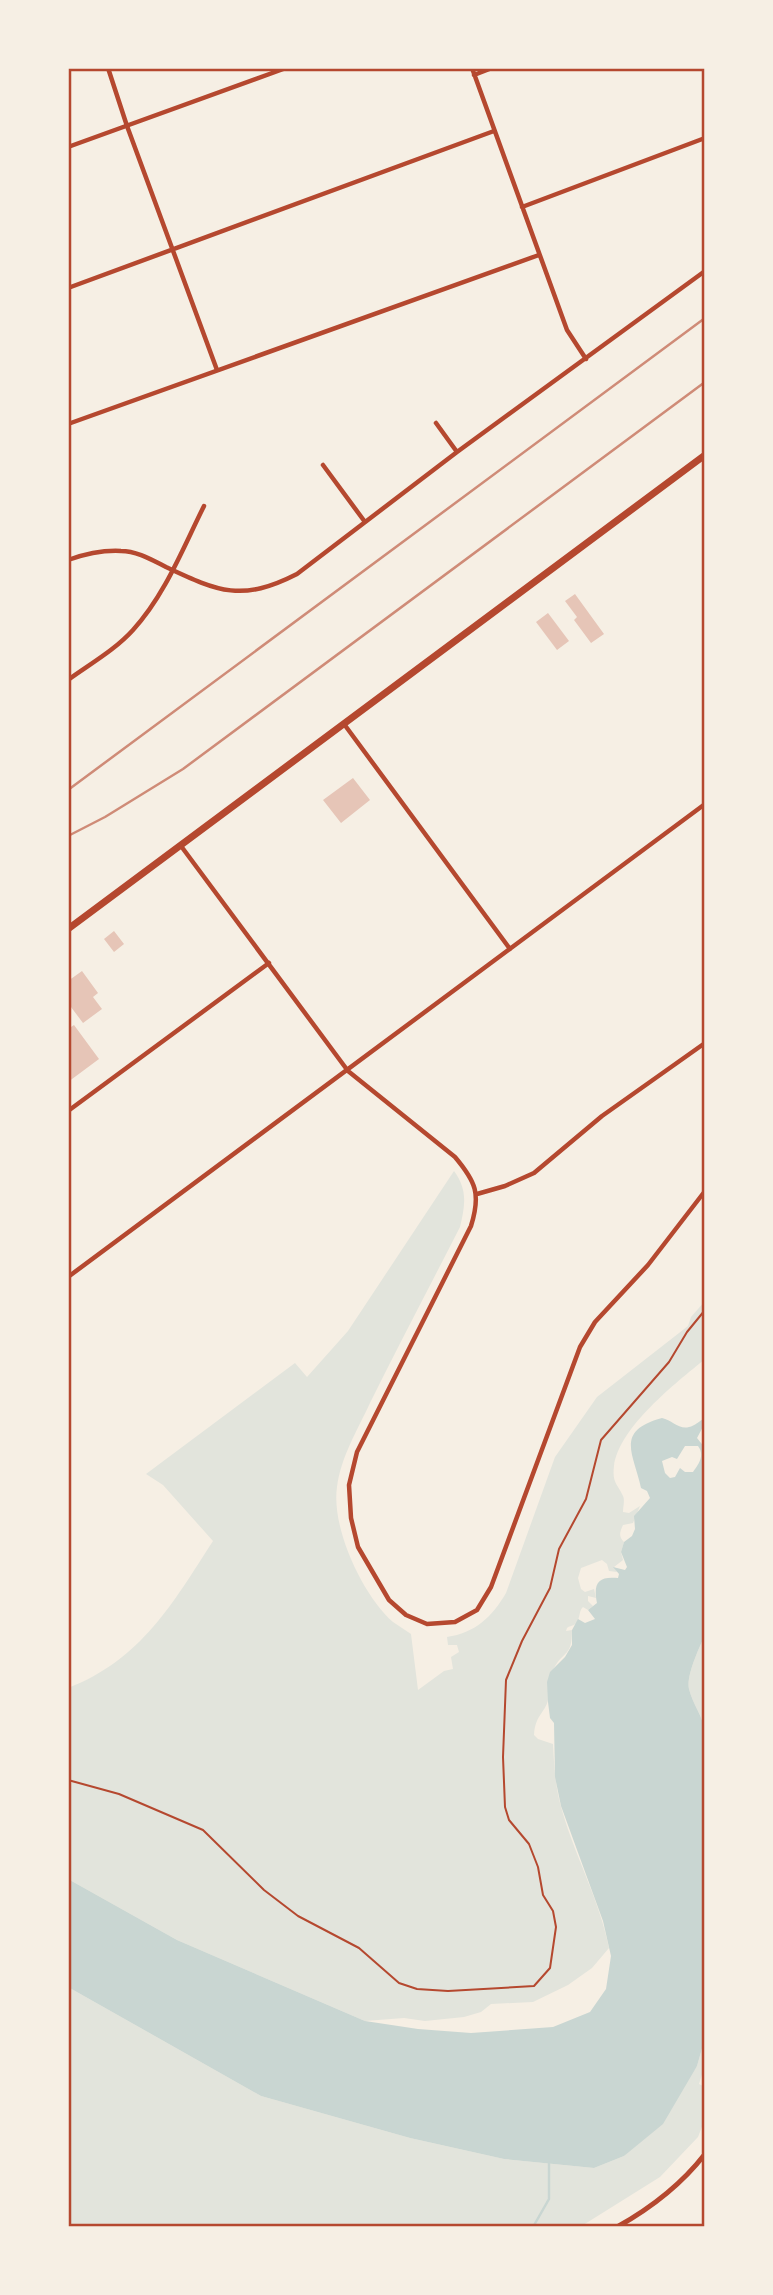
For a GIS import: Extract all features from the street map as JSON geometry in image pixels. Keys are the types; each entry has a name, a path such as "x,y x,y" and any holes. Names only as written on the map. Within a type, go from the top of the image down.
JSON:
{"main road":[{"path":"68,929 705,454"}],"street":[{"path":"108,68 217,370"},
{"path":"68,147 286,68"},
{"path":"472,68 567,330 586,359"},
{"path":"474,75 492,68"},
{"path":"68,288 494,131"},
{"path":"522,207 705,138"},
{"path":"68,424 539,255"},
{"path":"68,560 100,551 123,551 142,555 205,586 233,591 256,590 278,584 297,574 457,452 705,271"},
{"path":"436,423 457,452"},
{"path":"323,465 365,522"},
{"path":"68,680 133,631 153,605 204,506"},
{"path":"343,723 510,949"},
{"path":"68,1277 705,804"},
{"path":"181,846 348,1071 456,1157 469,1174 477,1194 471,1226 357,1452 349,1485 351,1518 358,1547 388,1600 406,1615 427,1623 455,1622 477,1610 491,1587 580,1347 595,1322 648,1265 705,1191"},
{"path":"68,1111 269,963"},
{"path":"477,1194 505,1186 534,1172 602,1116 705,1043"},
{"path":"617,2227 659,2200 705,2154"}],"path":[{"path":"68,1780 119,1794 203,1830 264,1890 298,1916 359,1948 400,1983 417,1989 448,1991 534,1986 550,1968 555,1927 553,1911 543,1895 538,1867 529,1844 509,1820 505,1807 503,1758 506,1680 522,1640 550,1588 559,1549 586,1499 601,1440 669,1362 687,1332 705,1310"}],"shaded area":[{"path":"454,1171 462,1185 464,1198 460,1227 355,1434 342,1465 337,1487 339,1522 344,1541 361,1579 382,1610 393,1622 411,1634 418,1690 444,1671 453,1669 451,1657 459,1652 457,1645 448,1645 447,1637 466,1632 482,1623 506,1593 555,1457 597,1397 688,1326 691,1317 705,1301 705,1359 650,1407 626,1436 618,1451 614,1476 624,1498 623,1512 629,1513 640,1506 633,1523 623,1525 621,1530 620,1536 624,1542 621,1552 623,1560 614,1567 617,1572 609,1571 602,1560 581,1568 578,1578 581,1589 585,1592 594,1589 596,1598 588,1596 588,1601 593,1606 588,1610 583,1607 576,1623 567,1628 566,1631 572,1630 571,1645 552,1673 548,1700 535,1728 534,1735 538,1739 553,1744 560,1803 599,1911 609,1948 592,1968 568,1985 533,2002 491,2004 481,2012 464,2017 425,2021 404,2018 365,2021 177,1940 68,1879 68,1688 94,1676 135,1646 169,1607 213,1541 163,1485 146,1474 295,1363 307,1377 348,1331"},
{"path":"662,1418 685,1428 705,1418 697,1438 705,1448 705,1635 689,1677 689,1689 705,1732 705,2038 697,2066 663,2124 624,2156 594,2168 504,2159 410,2138 261,2096 68,1987 68,1879 177,1940 365,2021 471,2033 553,2027 590,2012 606,1989 611,1956 603,1921 561,1806 555,1777 554,1723 550,1718 547,1682 550,1672 565,1657 572,1645 572,1630 578,1619 585,1623 595,1619 588,1610 597,1603 598,1582 606,1578 618,1578 619,1574 613,1567 625,1570 627,1567 621,1552 624,1542 632,1536 635,1529 634,1516 650,1498 647,1491 641,1488 631,1445 637,1430","holes":["685,1446 698,1446 701,1456 693,1472 685,1472 680,1468 675,1477 670,1478 665,1473 662,1461 672,1457 677,1459"]},
{"path":"705,1635 705,1732 689,1689 689,1677"},
{"path":"68,1987 261,2096 410,2138 504,2159 594,2168 624,2156 697,2066 705,2038 705,2065 699,2084 705,2087 705,2119 698,2137 660,2177 580,2227 68,2227"}],"building":[{"path":"575,594 604,634 591,643 574,620 577,617 565,601"},
{"path":"548,613 569,641 557,650 536,622"},
{"path":"353,778 370,800 341,823 323,800"},
{"path":"114,931 124,944 114,952 104,939"},
{"path":"82,971 98,993 93,997 102,1009 83,1023 68,1003 68,981"},
{"path":"74,1025 99,1059 68,1082 68,1029"}],"waterway":[{"path":"533,2227 549,2199 549,2163"}],"railway":[{"path":"68,790 705,318"},
{"path":"68,836 105,817 183,769 705,382"}]}
